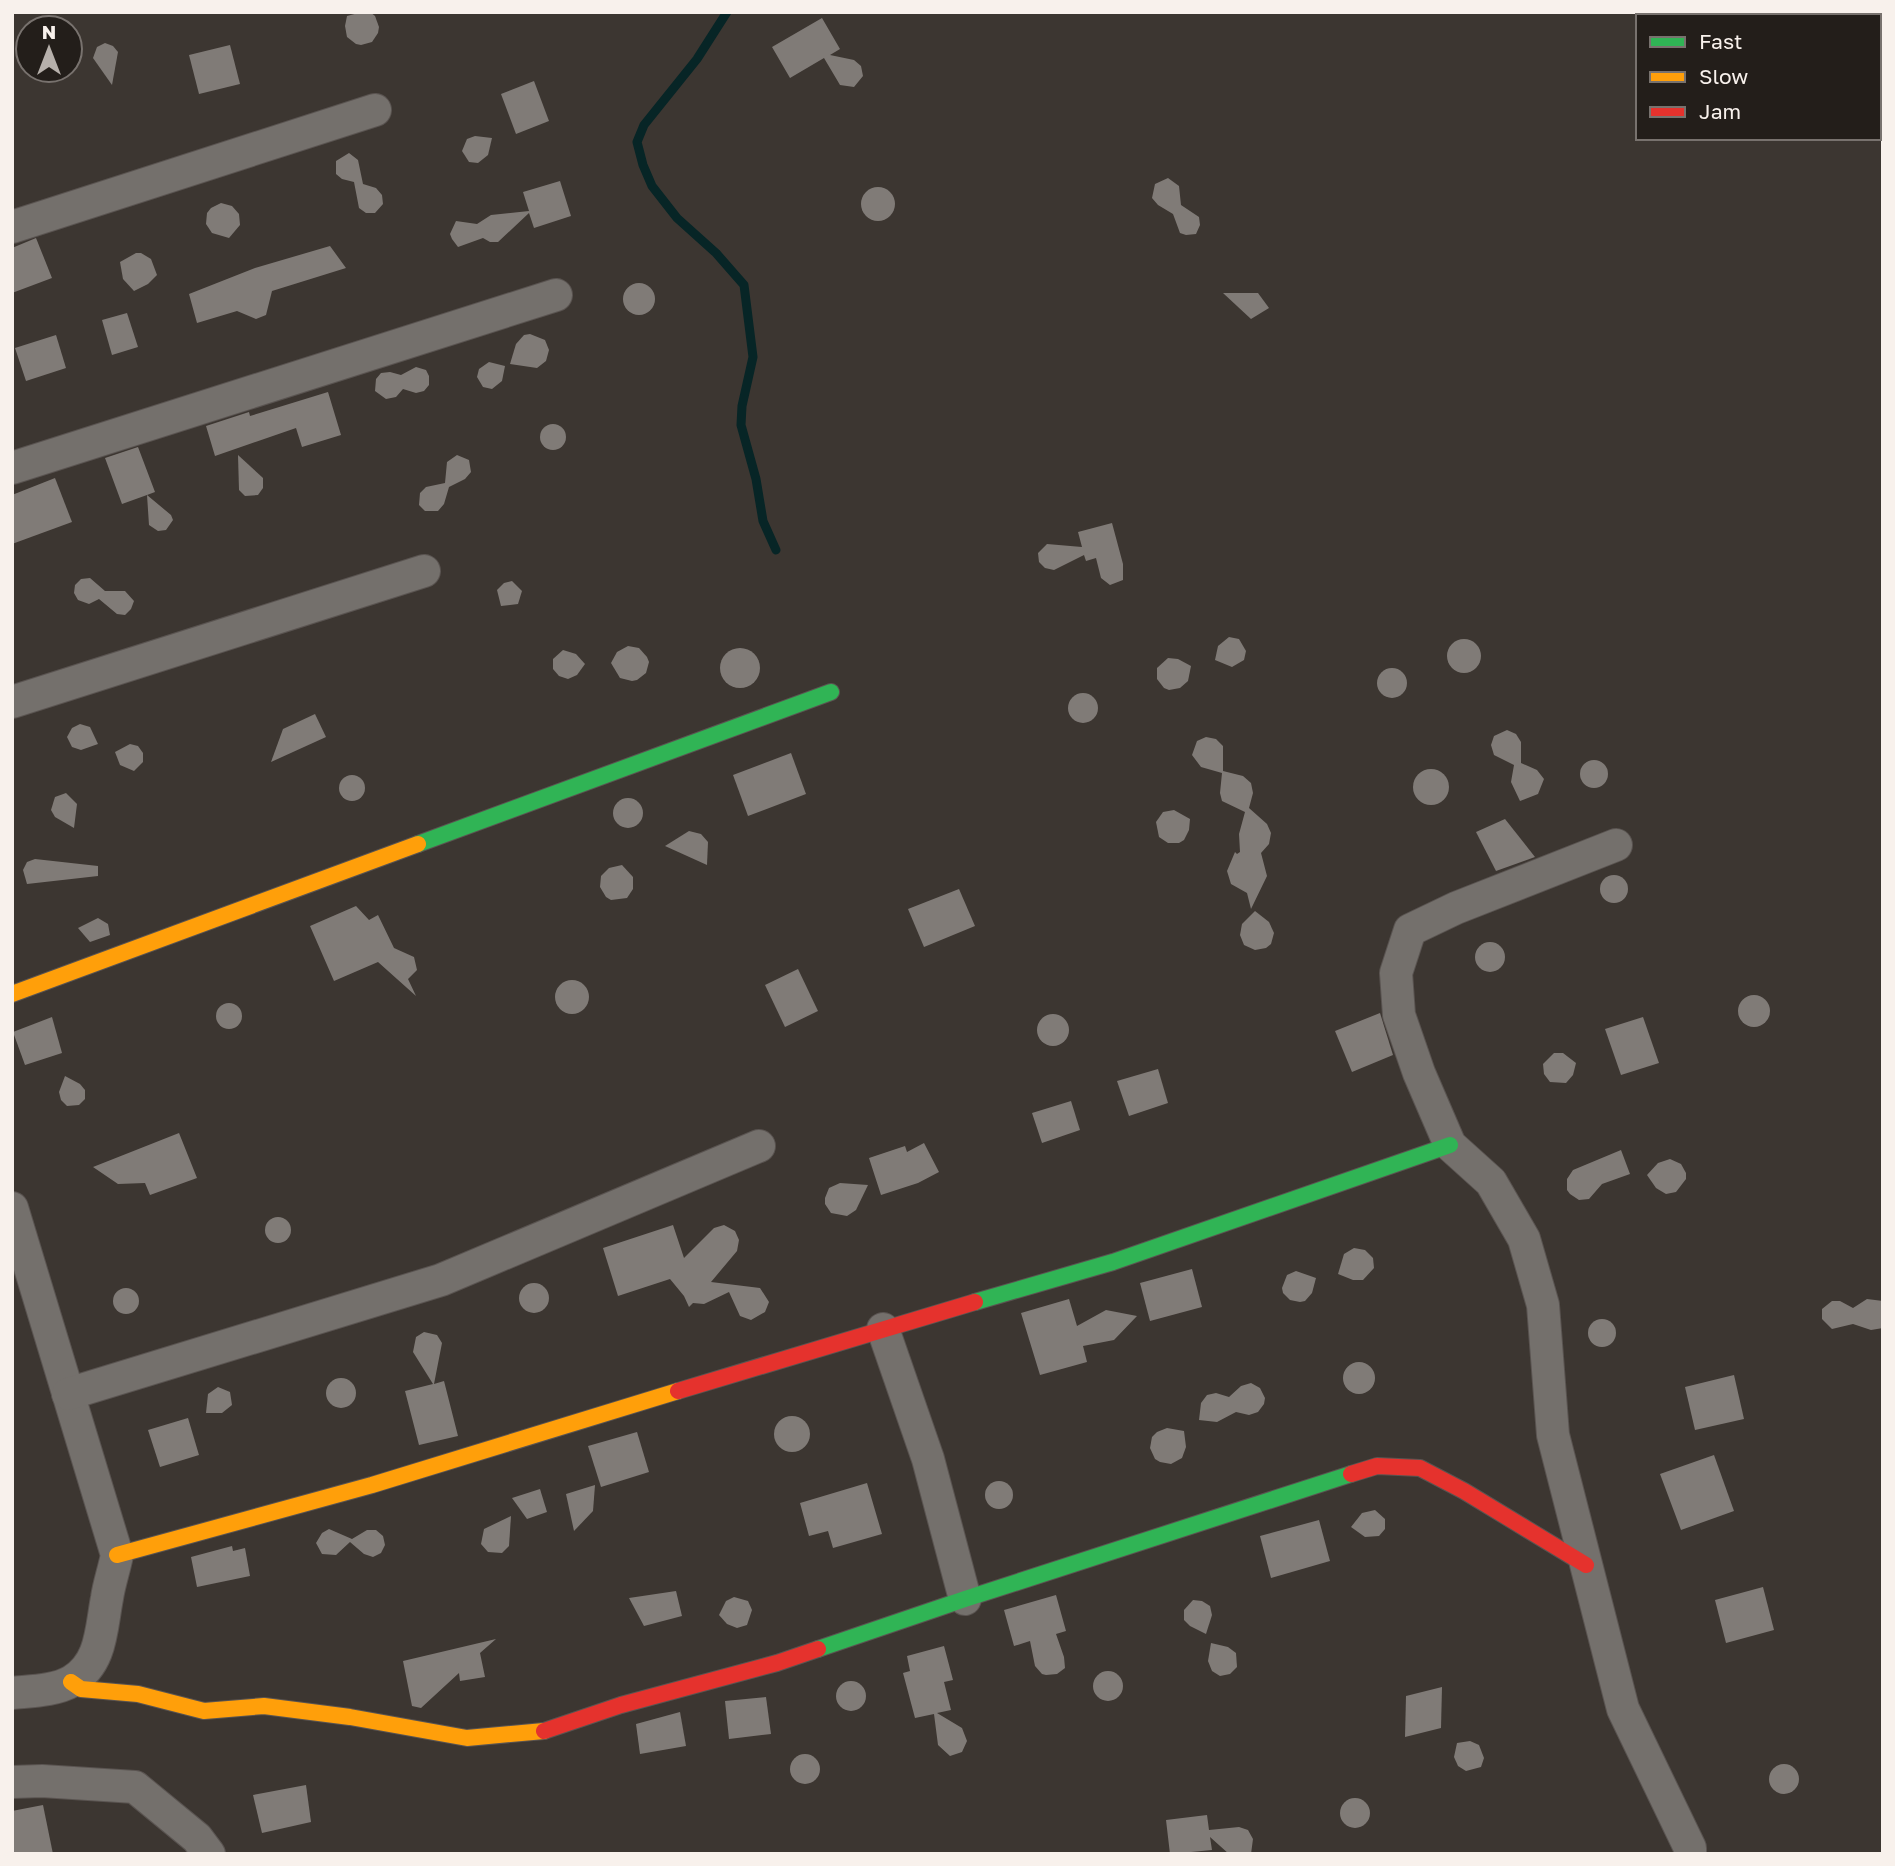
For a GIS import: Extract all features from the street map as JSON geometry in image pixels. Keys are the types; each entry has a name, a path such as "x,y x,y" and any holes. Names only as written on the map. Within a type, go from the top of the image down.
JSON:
{"street":[{"path":"12,227 375,110"},
{"path":"12,468 556,295"},
{"path":"12,702 424,571"},
{"path":"12,994 831,692"},
{"path":"1616,845 1456,908 1410,930 1396,973 1399,1015 1419,1073 1450,1144 1491,1182 1524,1239 1543,1305 1553,1435 1623,1709 1684,1836 1690,1854"},
{"path":"117,1555 372,1485 883,1329 1113,1262 1450,1144"},
{"path":"68,1394 440,1280 758,1146"},
{"path":"12,1208 117,1555 95,1657 71,1682 44,1690 12,1693"},
{"path":"883,1329 928,1459 965,1599"},
{"path":"71,1682 81,1689 138,1694 204,1711 264,1706 350,1717 467,1738 544,1731 621,1705 777,1662 1377,1466 1420,1468 1464,1491 1586,1565"},
{"path":"12,1782 43,1781 135,1787 197,1838 209,1854"}],"building":[{"path":"370,12 375,16 379,27 372,42 361,45 347,37 345,26 347,16"},
{"path":"822,18 840,49 830,55 854,60 861,66 863,76 854,87 840,85 824,58 790,78 772,47"},
{"path":"105,43 118,52 112,85 93,58 97,47"},
{"path":"230,45 240,84 199,94 189,55"},
{"path":"534,81 549,121 516,134 501,94"},
{"path":"475,136 492,138 488,155 478,163 469,162 462,151 467,139"},
{"path":"349,153 358,160 363,184 376,188 382,195 383,204 375,213 366,213 359,208 354,182 342,179 336,174 336,161"},
{"path":"1168,178 1179,186 1181,205 1199,217 1200,225 1196,234 1180,233 1173,214 1152,198 1155,184"},
{"path":"560,181 571,216 534,228 529,213 498,242 483,238 458,247 452,239 450,234 456,221 477,224 491,215 529,211 523,192"},
{"path":"878,187 890,192 895,204 890,216 878,221 866,216 861,204 866,192"},
{"path":"221,203 232,206 239,214 240,225 229,238 212,233 206,224 207,213"},
{"path":"36,238 52,278 12,293 12,248"},
{"path":"330,246 346,268 272,291 266,315 256,319 237,311 197,323 189,294 255,268"},
{"path":"136,253 151,259 157,275 148,284 134,291 123,279 120,262"},
{"path":"639,283 650,288 655,299 650,310 639,315 628,310 623,299 628,288"},
{"path":"1223,293 1258,293 1269,308 1251,319"},
{"path":"127,313 138,347 112,355 102,320"},
{"path":"530,334 545,340 549,350 546,361 537,368 510,364 516,344 524,335"},
{"path":"56,335 66,368 26,381 15,348"},
{"path":"489,362 505,366 502,381 492,389 483,387 477,377 479,369"},
{"path":"416,367 426,370 429,376 429,385 424,391 416,393 403,389 396,397 386,399 375,391 376,379 381,373 401,375"},
{"path":"328,392 341,435 302,447 296,428 215,456 206,426 249,412 250,416"},
{"path":"553,424 562,428 566,437 562,446 553,450 544,446 540,437 544,428"},
{"path":"138,447 155,492 122,504 105,458"},
{"path":"238,455 263,478 263,488 258,495 245,496 239,490"},
{"path":"457,455 469,460 471,472 465,479 449,487 444,504 438,511 425,511 419,505 420,493 426,487 445,483 447,462"},
{"path":"55,478 72,522 12,544 12,495"},
{"path":"147,495 171,515 173,520 166,530 158,531 149,525"},
{"path":"1112,523 1123,564 1123,580 1110,585 1101,578 1096,558 1086,561 1084,555 1054,570 1045,568 1039,562 1038,553 1047,544 1082,547 1078,532"},
{"path":"90,578 105,591 125,591 134,601 131,609 125,615 117,614 99,599 89,604 78,600 74,593 75,585 81,579"},
{"path":"512,581 522,591 518,604 501,606 497,590 504,583"},
{"path":"1229,637 1239,639 1246,651 1244,660 1232,667 1215,660 1218,646"},
{"path":"1464,639 1476,644 1481,656 1476,668 1464,673 1452,668 1447,656 1452,644"},
{"path":"628,646 639,648 649,662 646,673 632,681 620,678 611,663 617,652"},
{"path":"740,648 748,649 754,654 759,660 759,676 754,682 748,687 740,688 732,687 726,682 721,676 720,668 721,660 726,654 732,649"},
{"path":"563,650 576,654 585,664 577,675 568,679 559,676 553,669 553,659"},
{"path":"1168,658 1178,659 1191,666 1188,681 1180,688 1169,690 1157,679 1157,668"},
{"path":"1392,668 1403,672 1407,683 1403,694 1392,698 1381,694 1377,683 1381,672"},
{"path":"1083,693 1094,697 1098,708 1094,719 1083,723 1072,719 1068,708 1072,697"},
{"path":"315,714 326,737 271,762 283,729"},
{"path":"80,724 90,727 98,744 81,750 72,747 67,737 72,728"},
{"path":"1507,730 1516,734 1521,742 1521,763 1537,770 1544,779 1538,794 1520,801 1511,782 1514,765 1494,755 1491,745 1494,736"},
{"path":"1206,737 1216,739 1223,746 1223,771 1243,776 1251,783 1253,793 1249,808 1267,824 1271,833 1269,844 1261,853 1267,876 1251,909 1247,893 1231,884 1227,871 1235,852 1240,852 1239,834 1245,812 1222,801 1222,773 1201,767 1192,755 1197,741"},
{"path":"130,744 138,746 143,753 143,762 134,771 120,765 115,752"},
{"path":"791,753 806,794 748,816 733,775"},
{"path":"1594,760 1604,764 1608,774 1604,784 1594,788 1584,784 1580,774 1584,764"},
{"path":"1431,769 1444,774 1449,787 1444,800 1431,805 1418,800 1413,787 1418,774"},
{"path":"352,775 361,779 365,788 361,797 352,801 343,797 339,788 343,779"},
{"path":"66,793 77,804 74,828 55,817 51,810 55,797"},
{"path":"628,798 634,799 642,807 642,819 634,827 628,828 622,827 614,819 613,813 614,807 622,799"},
{"path":"1174,810 1190,819 1189,830 1184,840 1168,843 1159,837 1156,822 1163,812"},
{"path":"1505,819 1535,857 1496,871 1476,832"},
{"path":"689,831 701,834 708,842 707,865 665,846"},
{"path":"35,859 98,866 98,876 27,884 23,870 27,862"},
{"path":"622,865 633,877 633,889 627,898 611,900 600,887 601,876 609,868"},
{"path":"1614,875 1624,879 1628,889 1624,899 1614,903 1604,899 1600,889 1604,879"},
{"path":"959,889 975,926 924,947 908,909"},
{"path":"356,906 369,920 378,915 394,948 414,957 417,970 408,979 416,996 378,962 334,981 310,926"},
{"path":"1255,911 1269,922 1274,933 1271,944 1255,950 1244,945 1240,935 1242,924"},
{"path":"98,918 108,924 110,935 90,942 78,928"},
{"path":"1490,942 1501,946 1505,957 1501,968 1490,972 1479,968 1475,957 1479,946"},
{"path":"798,969 818,1011 785,1027 765,985"},
{"path":"572,980 584,985 589,997 584,1009 572,1014 560,1009 555,997 560,985"},
{"path":"1754,995 1765,1000 1770,1011 1765,1022 1754,1027 1743,1022 1738,1011 1743,1000"},
{"path":"229,1003 238,1007 242,1016 238,1025 229,1029 220,1025 216,1016 220,1007"},
{"path":"1380,1013 1393,1055 1352,1072 1335,1031"},
{"path":"1053,1014 1064,1019 1069,1030 1064,1041 1053,1046 1042,1041 1037,1030 1042,1019"},
{"path":"52,1017 62,1053 25,1065 13,1032"},
{"path":"1643,1017 1659,1063 1621,1075 1605,1029"},
{"path":"1554,1053 1563,1053 1576,1063 1573,1075 1566,1083 1550,1082 1544,1074 1543,1064"},
{"path":"1158,1069 1168,1103 1129,1116 1117,1081"},
{"path":"65,1076 85,1090 85,1099 79,1105 67,1106 61,1100 59,1092"},
{"path":"1071,1101 1080,1130 1042,1143 1032,1113"},
{"path":"179,1133 197,1178 150,1195 145,1183 118,1184 93,1167"},
{"path":"924,1143 939,1172 918,1183 881,1195 869,1158 905,1146 907,1152"},
{"path":"1621,1150 1630,1174 1602,1184 1589,1199 1579,1200 1570,1194 1567,1190 1567,1179 1573,1170"},
{"path":"1670,1159 1681,1164 1686,1179 1676,1192 1666,1194 1656,1188 1647,1175 1658,1163"},
{"path":"840,1183 868,1185 856,1210 847,1216 831,1213 825,1204 829,1188"},
{"path":"278,1217 287,1221 291,1230 287,1239 278,1243 269,1239 265,1230 269,1221"},
{"path":"673,1225 684,1258 714,1228 724,1225 735,1231 739,1240 737,1251 711,1282 760,1288 769,1302 765,1312 751,1320 740,1316 729,1292 704,1304 693,1303 689,1307 670,1279 618,1296 603,1248"},
{"path":"1354,1248 1365,1250 1373,1258 1374,1268 1363,1280 1353,1280 1338,1274 1344,1254"},
{"path":"1192,1269 1202,1307 1150,1321 1140,1283"},
{"path":"1296,1271 1316,1278 1312,1293 1305,1301 1290,1300 1283,1293 1287,1275"},
{"path":"534,1283 545,1287 549,1298 545,1309 534,1313 523,1309 519,1298 523,1287"},
{"path":"126,1288 135,1292 139,1301 135,1310 126,1314 117,1310 113,1301 117,1292"},
{"path":"1069,1299 1077,1326 1106,1310 1137,1316 1114,1340 1083,1346 1087,1362 1040,1375 1021,1313"},
{"path":"1867,1299 1883,1301 1883,1328 1871,1330 1853,1324 1832,1329 1822,1319 1822,1309 1832,1301 1840,1301 1853,1308"},
{"path":"1602,1319 1612,1323 1616,1333 1612,1343 1602,1347 1592,1343 1588,1333 1592,1323"},
{"path":"424,1332 437,1335 442,1343 434,1384 444,1381 458,1436 419,1445 405,1391 433,1384 413,1352 416,1337"},
{"path":"1359,1362 1370,1367 1375,1378 1370,1389 1359,1394 1348,1389 1343,1378 1348,1367"},
{"path":"1734,1375 1744,1419 1695,1430 1685,1387"},
{"path":"341,1378 352,1382 356,1393 352,1404 341,1408 330,1404 326,1393 330,1382"},
{"path":"1251,1383 1260,1388 1265,1398 1258,1412 1249,1415 1236,1412 1217,1422 1199,1420 1201,1403 1207,1395 1216,1393 1229,1397 1241,1386"},
{"path":"218,1387 230,1392 232,1405 222,1413 206,1413 208,1394"},
{"path":"792,1416 805,1421 810,1434 805,1447 792,1452 779,1447 774,1434 779,1421"},
{"path":"188,1418 199,1455 160,1467 148,1430"},
{"path":"1167,1428 1184,1431 1186,1447 1182,1458 1171,1464 1155,1459 1150,1448 1152,1437"},
{"path":"637,1432 649,1472 601,1487 588,1446"},
{"path":"1714,1455 1734,1511 1681,1530 1660,1474"},
{"path":"999,1481 1009,1485 1013,1495 1009,1505 999,1509 989,1505 985,1495 989,1485"},
{"path":"867,1483 882,1534 833,1548 828,1531 809,1536 800,1503"},
{"path":"595,1485 593,1511 574,1531 566,1494"},
{"path":"540,1489 547,1512 527,1519 512,1498"},
{"path":"1375,1510 1385,1519 1385,1529 1379,1536 1365,1537 1351,1527 1362,1513"},
{"path":"511,1516 509,1546 502,1553 488,1552 481,1544 484,1529"},
{"path":"1319,1520 1330,1561 1271,1578 1260,1536"},
{"path":"329,1529 352,1539 367,1530 376,1530 383,1536 385,1545 381,1553 373,1557 364,1554 350,1542 336,1555 322,1554 316,1543 322,1533"},
{"path":"232,1546 233,1551 245,1548 250,1576 197,1587 191,1557"},
{"path":"1763,1587 1774,1630 1726,1643 1715,1600"},
{"path":"676,1591 682,1616 644,1626 629,1598"},
{"path":"1056,1595 1066,1631 1056,1634 1065,1668 1057,1674 1046,1675 1035,1666 1030,1641 1014,1646 1004,1610"},
{"path":"734,1597 748,1601 752,1610 747,1625 737,1628 727,1624 719,1615 726,1601"},
{"path":"1193,1600 1210,1606 1212,1615 1206,1634 1184,1620 1184,1610"},
{"path":"496,1639 480,1653 485,1677 460,1681 459,1673 421,1708 412,1706 403,1661"},
{"path":"1211,1643 1228,1647 1236,1653 1237,1667 1230,1674 1220,1676 1212,1671 1208,1661"},
{"path":"944,1646 953,1680 944,1682 951,1710 937,1713 962,1728 967,1741 962,1752 950,1756 938,1745 934,1714 915,1718 903,1673 910,1671 907,1656"},
{"path":"1108,1671 1119,1675 1123,1686 1119,1697 1108,1701 1097,1697 1093,1686 1097,1675"},
{"path":"851,1681 862,1685 866,1696 862,1707 851,1711 840,1707 836,1696 840,1685"},
{"path":"1442,1687 1441,1728 1405,1737 1406,1696"},
{"path":"766,1697 771,1734 729,1739 725,1701"},
{"path":"680,1712 686,1746 640,1754 636,1724"},
{"path":"1470,1741 1479,1745 1484,1758 1481,1767 1466,1771 1458,1766 1454,1757 1457,1743"},
{"path":"805,1754 816,1758 820,1769 816,1780 805,1784 794,1780 790,1769 794,1758"},
{"path":"1784,1764 1790,1765 1798,1773 1798,1785 1790,1793 1784,1794 1778,1793 1770,1785 1769,1779 1770,1773 1778,1765"},
{"path":"306,1785 311,1822 262,1833 253,1795"},
{"path":"1355,1798 1366,1802 1370,1813 1366,1824 1355,1828 1344,1824 1340,1813 1344,1802"},
{"path":"43,1805 53,1854 12,1854 12,1811"},
{"path":"1207,1815 1209,1830 1239,1827 1248,1830 1253,1839 1251,1854 1229,1854 1210,1837 1212,1850 1170,1854 1166,1820"}],"waterway":[{"path":"727,12 697,59 644,125 637,142 652,186 677,218 716,253 744,285 753,357 742,406 741,425 756,479 763,521 776,550"}],"traffic: fast":[{"path":"418,844 831,692"},
{"path":"975,1302 1113,1262 1450,1145"},
{"path":"818,1649 1351,1474"}],"traffic: slow":[{"path":"12,994 418,844"},
{"path":"117,1555 372,1485 678,1391"},
{"path":"71,1682 81,1689 138,1694 204,1711 264,1706 350,1717 467,1738 544,1731"}],"traffic: jam":[{"path":"678,1391 975,1302"},
{"path":"1351,1474 1377,1466 1420,1468 1464,1491 1586,1565"},
{"path":"544,1731 621,1705 777,1663 818,1649"}]}
